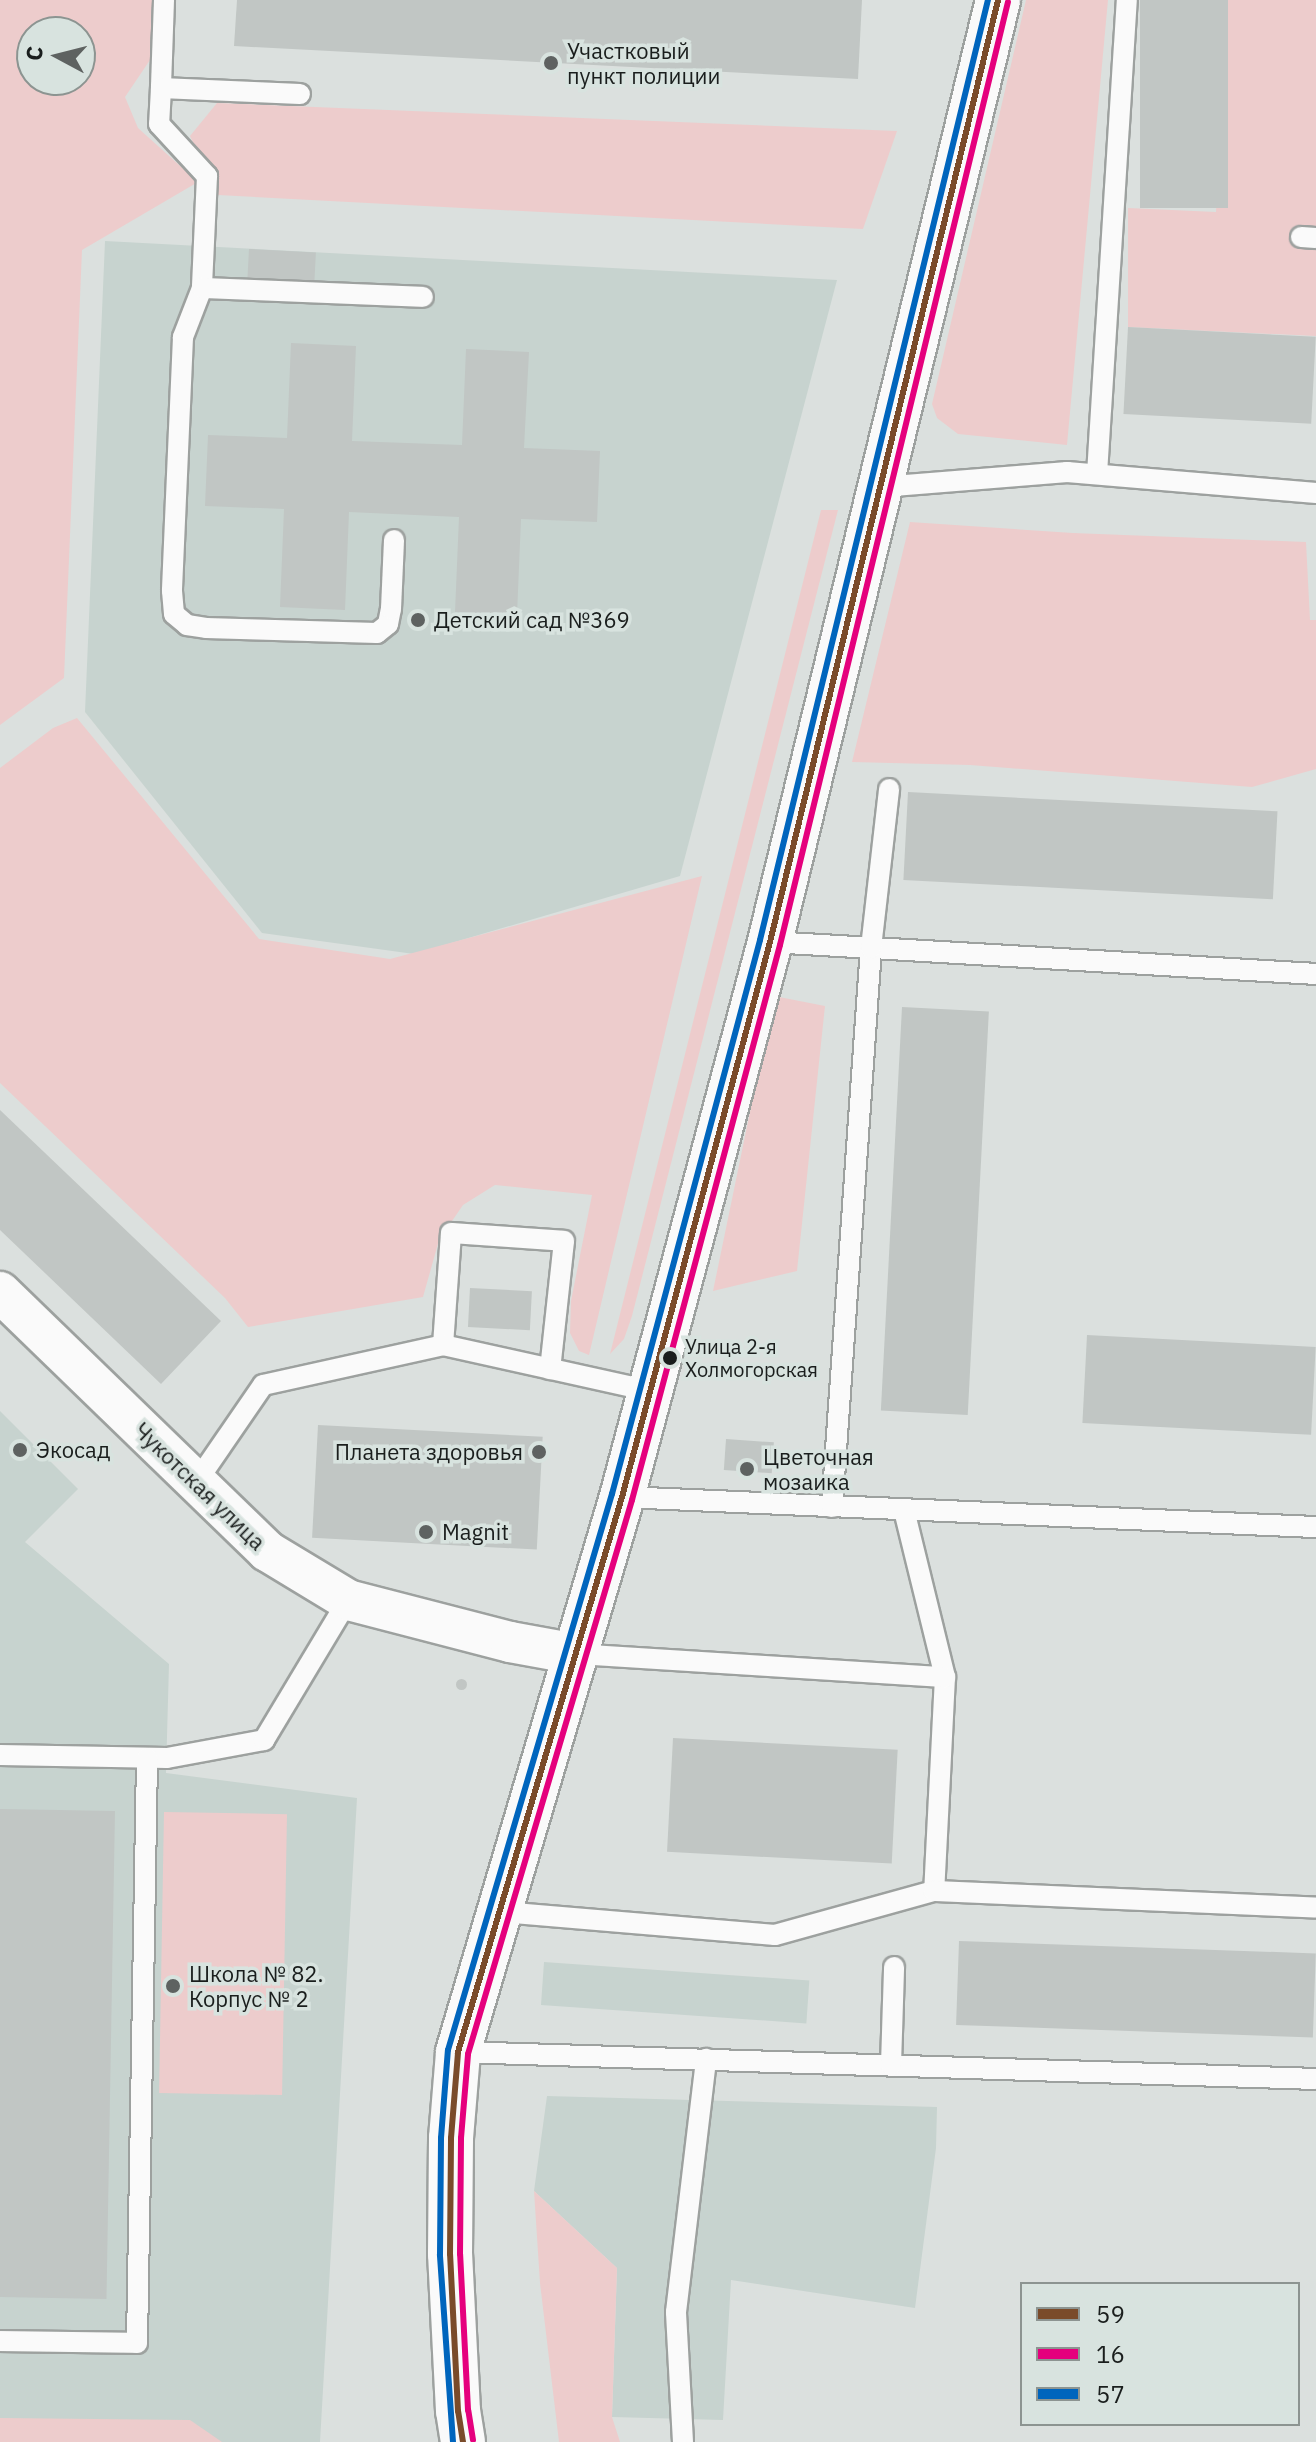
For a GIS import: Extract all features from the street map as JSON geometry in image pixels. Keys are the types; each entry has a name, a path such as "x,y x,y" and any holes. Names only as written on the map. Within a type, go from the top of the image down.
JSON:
{"main road":[{"path":"463,2442 458,2411 450,2254 451,2138 458,2052 502,1912 622,1497 770,942 998,0"}],"street":[{"name":"Чукотская улица","path":"0,1292 267,1551 348,1600 510,1642 576,1654"}],"lane":[{"path":"164,0 159,124 207,176 202,288 183,337 172,591 174,614 187,625 206,628 377,633 388,624 391,609 394,540"},
{"path":"1097,474 1127,0"},
{"path":"161,88 300,94"},
{"path":"202,288 423,297"},
{"path":"881,487 1067,472 1316,493"},
{"path":"832,1507 871,948 889,789"},
{"path":"770,942 1316,974"},
{"path":"443,1345 451,1233 564,1241 550,1369"},
{"path":"195,1484 263,1385 443,1345 650,1391"},
{"path":"622,1497 1316,1527"},
{"path":"904,1510 945,1677 934,1891"},
{"path":"0,1755 167,1758 264,1740 348,1600"},
{"path":"576,1654 945,1677"},
{"path":"0,2341 137,2343 147,1758"},
{"path":"502,1912 775,1935 934,1891 1316,1908"},
{"path":"891,2065 894,1967"},
{"path":"458,2052 1316,2079"},
{"path":"683,2442 676,2312 706,2059"}],"shaded area":[{"path":"0,0 155,0 150,60 125,97 138,128 198,182 82,250 64,678 0,725"},
{"path":"1026,0 1108,0 1067,445 958,434 937,418 932,404"},
{"path":"1228,0 1316,0 1316,336 1128,327 1128,208 1216,212"},
{"path":"217,103 897,131 863,229 218,195 190,136"},
{"name":"Детский сад №369","path":"105,241 837,280 680,876 414,954 262,933 85,712"},
{"path":"821,510 838,510 632,1316 624,1339 610,1354"},
{"path":"910,522 1073,533 1306,542 1310,620 1316,620 1316,769 1252,787 970,765 852,762"},
{"path":"77,718 259,939 390,959 702,876 589,1355 579,1351 570,1333 571,1301 592,1195 495,1185 463,1205 439,1240 423,1297 248,1327 225,1298 0,1083 0,768 53,728"},
{"path":"774,996 825,1006 797,1271 713,1291"},
{"name":"Школа № 82. Корпус № 2","path":"0,1411 78,1489 25,1542 169,1664 166,1773 357,1798 320,2442 0,2442"},
{"path":"164,1812 287,1814 282,2095 159,2093"},
{"path":"544,1962 809,1981 806,2023 541,2005"},
{"path":"547,2096 937,2107 936,2148 915,2308 731,2280 723,2420 612,2417 617,2268 534,2191"},
{"path":"534,2191 617,2268 612,2417 620,2442 559,2442 540,2283"},
{"path":"0,2418 190,2420 222,2442 0,2442"}],"building":[{"path":"237,0 862,0 858,79 234,46"},
{"path":"1140,0 1228,0 1228,208 1140,208"},
{"path":"249,249 316,253 314,287 247,284"},
{"path":"1128,327 1316,337 1311,424 1123,414"},
{"path":"291,343 356,346 352,441 462,445 466,349 529,352 524,448 600,451 597,522 521,519 517,615 455,612 459,517 349,512 345,610 280,607 284,509 205,506 208,435 287,438"},
{"path":"908,792 1277,811 1273,899 903,880"},
{"path":"902,1007 989,1012 968,1415 881,1410"},
{"path":"0,1110 221,1321 161,1384 0,1230"},
{"path":"470,1288 532,1291 530,1330 468,1327"},
{"path":"1087,1335 1316,1347 1311,1435 1082,1423"},
{"path":"318,1425 543,1437 537,1550 312,1538"},
{"path":"726,1439 774,1442 772,1473 724,1470"},
{"path":"461,1678 467,1684 461,1690 455,1684"},
{"path":"673,1738 898,1750 892,1864 667,1852"},
{"path":"0,1809 115,1811 106,2299 0,2297"},
{"path":"959,1941 1316,1953 1313,2037 956,2025"}],"transit line":[{"name":"57","path":"453,2442 440,2254 441,2138 448,2050 612,1494 760,940 988,0"},
{"name":"59","path":"463,2442 458,2411 450,2254 451,2138 458,2052 622,1497 770,942 998,0"},
{"name":"16","path":"473,2440 468,2410 460,2254 461,2138 468,2054 632,1500 780,945 1008,2"}],"place":[{"name":"Участковый пункт полиции","path":"551,63"},
{"name":"Детский сад №369","path":"418,620"},
{"name":"Улица 2-я Холмогорская","path":"670,1358"},
{"name":"Экосад","path":"20,1450"},
{"name":"Планета здоровья","path":"539,1452"},
{"name":"Цветочная мозаика","path":"747,1469"},
{"name":"Magnit","path":"426,1532"},
{"name":"Школа № 82. Корпус № 2","path":"173,1986"}]}
